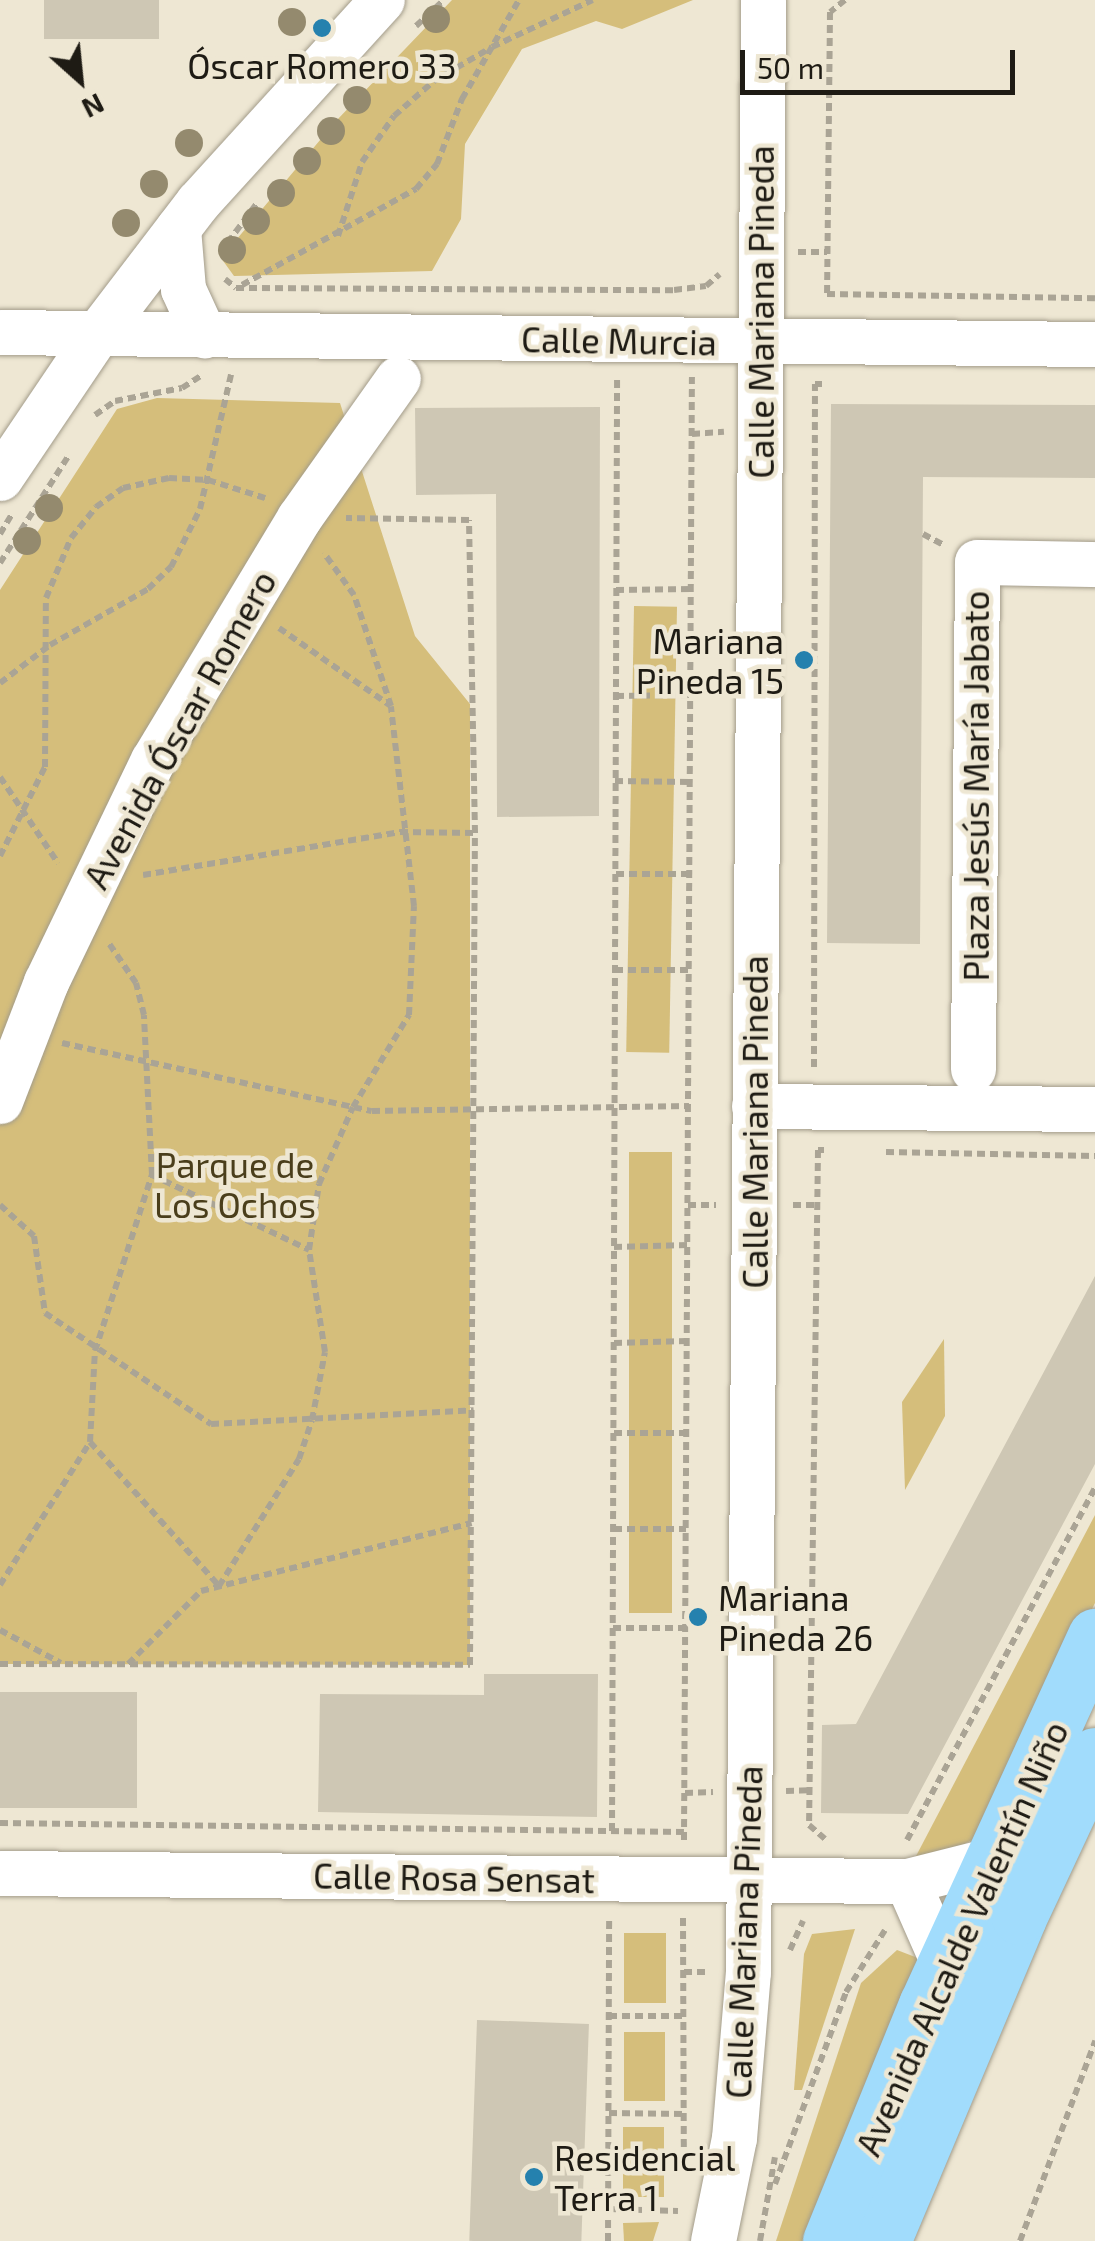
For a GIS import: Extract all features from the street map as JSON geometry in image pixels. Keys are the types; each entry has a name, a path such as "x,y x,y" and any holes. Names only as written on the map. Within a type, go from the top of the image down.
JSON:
{"main road":[{"name":"Avenida Alcalde Valentín Niño","path":"830,2241 944,1964 1095,1636"},
{"name":"Avenida Alcalde Valentín Niño","path":"883,2241 1019,1917 1095,1754"}],"street":[{"path":"8,492 97,334 178,228 382,0"},
{"name":"Calle Mariana Pineda","path":"695,2231 739,2094 748,1880 760,341 770,13"},
{"path":"178,228 183,288 195,355"},
{"name":"Calle Murcia","path":"0,332 97,334 195,355 760,341 1095,344"},
{"name":"Avenida Óscar Romero","path":"0,1101 82,902 152,760 299,518 398,378"},
{"name":"Plaza Jesús María Jabato","path":"972,1069 976,562 1095,564"},
{"path":"754,1106 1095,1109"},
{"name":"Calle Rosa Sensat","path":"0,1873 748,1880 902,1861 991,1860"},
{"path":"902,1861 944,1964"}],"path":[{"path":"236,288 395,206 437,164 462,100 519,0"},
{"path":"338,236 362,162 394,116 434,81 492,47 593,0"},
{"path":"845,0 830,12 826,294 1095,298"},
{"path":"218,272 236,288 674,290 706,286 732,262"},
{"path":"195,355 231,374 248,375"},
{"path":"0,683 50,645 148,589 171,567 208,480 231,374"},
{"path":"598,376 632,375"},
{"path":"0,1823 684,1832 692,375 676,375"},
{"path":"612,1831 618,376"},
{"path":"829,1067 811,1066 815,384 834,384"},
{"path":"0,563 72,450"},
{"path":"0,856 45,766 50,645 46,598 56,567 96,507 138,485 208,480 299,518 468,520 475,833 470,1666 0,1664"},
{"path":"0,534 8,492"},
{"path":"219,1586 299,1459 312,1420 325,1352 309,1250 320,1184 352,1107 409,1015 414,906 410,832 392,706 354,595 299,518"},
{"path":"816,534 830,534"},
{"path":"616,590 692,589"},
{"path":"245,604 392,706"},
{"path":"616,696 690,695"},
{"path":"0,777 136,983 144,1015 141,1064 152,1175 95,1351 90,1442 0,1584"},
{"path":"616,781 690,782"},
{"path":"82,902 410,832 475,833"},
{"path":"616,874 690,874"},
{"path":"616,970 689,970"},
{"path":"28,1030 141,1064 352,1107 474,1110 688,1106"},
{"path":"831,1150 818,1150 809,1825 816,1835 844,1840"},
{"path":"864,1151 1095,1156"},
{"path":"152,1175 309,1250"},
{"path":"0,1204 34,1236 45,1313 95,1351 212,1424 474,1410"},
{"path":"614,1247 688,1245"},
{"path":"614,1343 687,1341"},
{"path":"614,1433 686,1434"},
{"path":"90,1442 219,1586"},
{"path":"902,1861 908,1840 1095,1488"},
{"path":"127,1664 201,1591 472,1523"},
{"path":"614,1529 686,1529"},
{"path":"613,1628 686,1628"},
{"path":"0,1630 62,1664"},
{"path":"591,1914 628,1915"},
{"path":"608,2241 609,1915"},
{"path":"665,1915 683,1915 682,2182"},
{"path":"788,1958 804,1920 819,1919"},
{"path":"760,2241 773,2189 846,1992 888,1927 869,1922"},
{"path":"609,2016 683,2016"},
{"path":"1020,2241 1095,2041"},
{"path":"609,2113 684,2114"},
{"path":"773,2189 775,2150"},
{"path":"681,2196 679,2210 695,2231"},
{"path":"608,2210 679,2210"}],"green space":[{"path":"452,0 693,0 622,29 596,21 522,49 465,144 461,219 432,271 234,276 221,258 336,121"},
{"name":"Parque de Los Ochos","path":"157,398 340,403 415,636 470,704 470,1665 0,1664 0,590 117,409"},
{"path":"634,606 677,607 669,1053 626,1052"},
{"path":"629,1152 672,1152 672,1613 629,1613"},
{"path":"944,1339 945,1416 905,1490 902,1402"},
{"path":"1095,1515 1095,1603 979,1836 948,1853 915,1858"},
{"path":"855,1929 802,2090 794,2090 804,1954 812,1934"},
{"path":"624,1933 666,1933 666,2003 624,2003"},
{"path":"897,1950 923,1960 812,2241 776,2241 861,1983"},
{"path":"624,2032 665,2032 665,2101 624,2101"},
{"path":"623,2127 664,2127 664,2197 623,2197"},
{"path":"659,2222 653,2241 624,2241 623,2223"}],"building":[{"path":"44,0 159,0 159,39 44,39"},
{"path":"831,404 1095,405 1095,478 923,477 920,944 827,943"},
{"path":"600,407 599,816 497,817 496,494 416,495 415,408"},
{"path":"1095,1276 1095,1464 908,1814 821,1813 822,1725 856,1724"},
{"path":"484,1674 598,1674 597,1817 318,1812 320,1694 484,1695"},
{"path":"0,1692 137,1692 137,1808 0,1808"},
{"name":"Residencial Terra 1","path":"477,2020 589,2024 581,2241 469,2241"}],"place":[{"name":"Óscar Romero 33","path":"322,28"},
{"name":"Mariana Pineda 15","path":"804,660"},
{"name":"Mariana Pineda 26","path":"698,1617"},
{"name":"Residencial Terra 1","path":"534,2177"}]}
